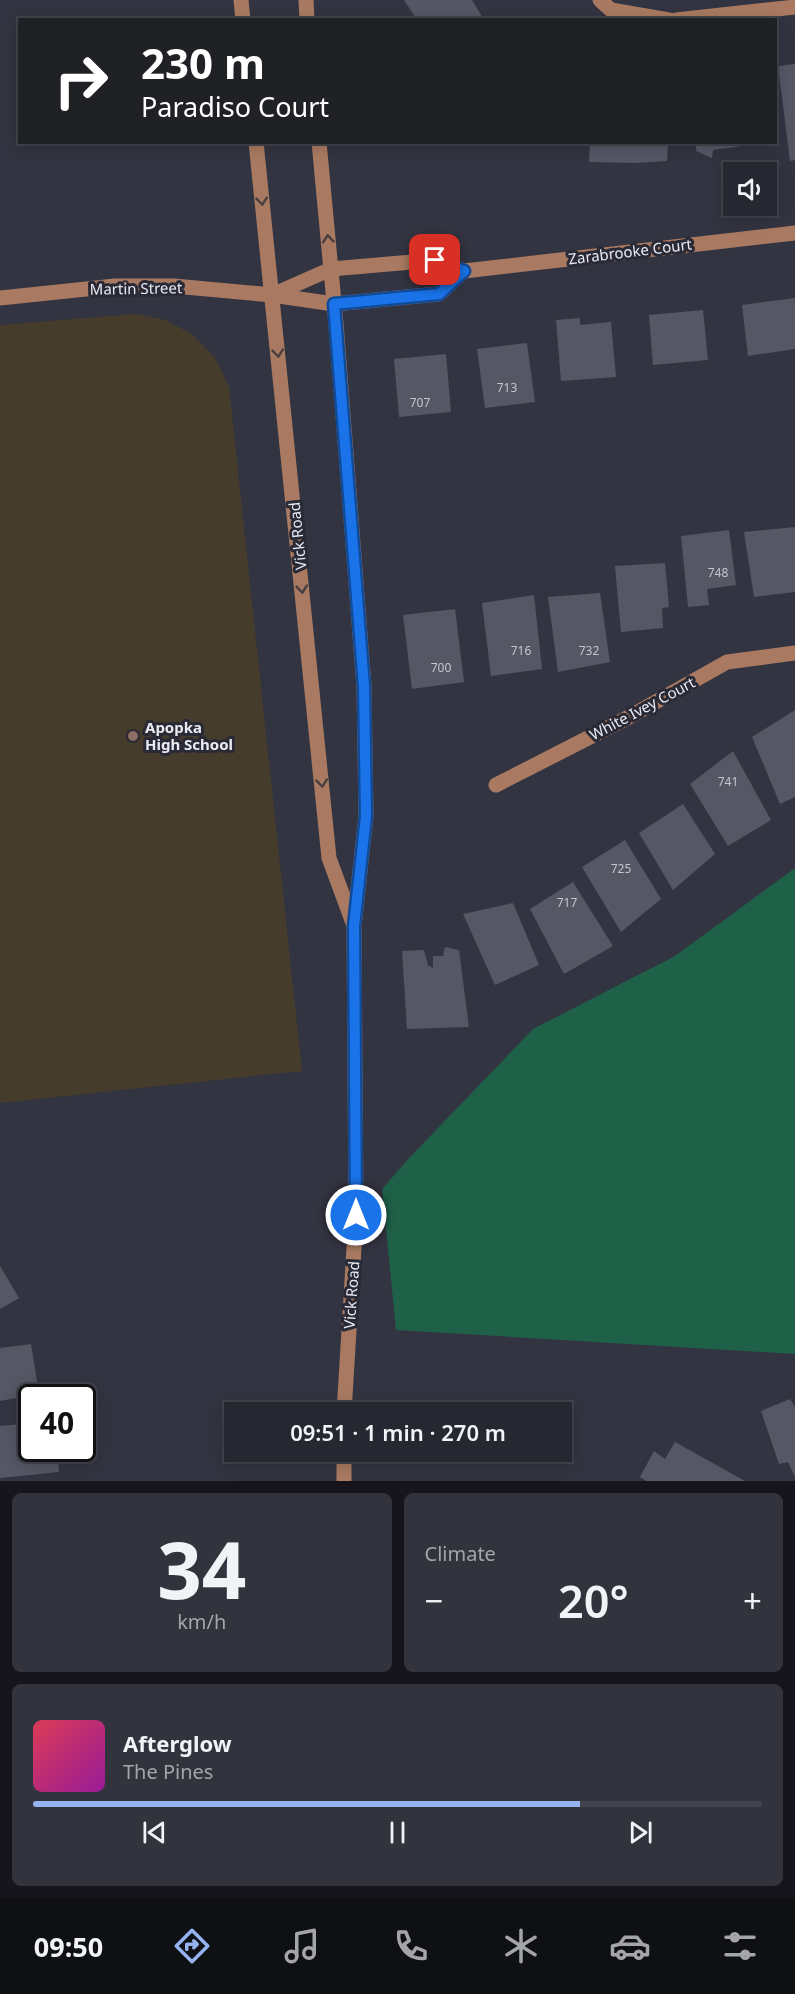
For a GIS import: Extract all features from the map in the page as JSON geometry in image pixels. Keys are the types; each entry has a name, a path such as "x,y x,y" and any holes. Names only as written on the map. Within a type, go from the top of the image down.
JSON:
{"street":[{"path":"241,0 243,18"},
{"path":"306,0 307,18"},
{"path":"600,0 611,10 657,18"},
{"path":"694,18 795,7"},
{"name":"Vick Road","path":"256,144 329,858 354,926"},
{"name":"Vick Road","path":"319,144 364,686 366,816 354,926 356,1215 345,1402"},
{"name":"Zarabrooke Court","path":"464,271 795,233"},
{"name":"Martin Street","path":"0,298 115,286 174,286 272,295 334,304 439,294 464,271 435,260 331,269 272,295"},
{"name":"White Ivey Court","path":"496,785 629,717 727,662 795,653"},
{"path":"344,1462 344,1481"}],"shaded area":[{"name":"Apopka High School","path":"135,314 166,320 193,335 215,358 229,387 302,1071 0,1103 0,325"}],"green space":[{"path":"795,868 795,1354 396,1330 382,1189 533,1029 675,956"}],"building":[{"path":"404,0 472,0 483,18 416,18"},
{"path":"795,64 795,160 790,161 778,66"},
{"path":"590,144 668,144 667,161 589,162"},
{"path":"696,144 756,144 713,150 712,158 696,151"},
{"path":"795,298 795,349 748,356 742,305"},
{"path":"703,310 708,360 653,365 649,315"},
{"path":"580,318 580,325 611,322 616,377 561,381 556,320"},
{"path":"527,343 535,402 485,408 477,349"},
{"path":"446,354 451,412 399,417 394,359"},
{"path":"795,527 795,592 754,597 744,532"},
{"path":"729,530 736,585 707,589 709,605 688,607 681,536"},
{"path":"665,563 669,607 662,608 663,628 621,632 615,566"},
{"path":"600,593 610,662 558,672 548,597"},
{"path":"534,595 542,669 491,676 482,603"},
{"path":"455,609 464,682 412,689 403,615"},
{"path":"795,710 795,797 780,804 752,737"},
{"path":"733,751 771,820 728,846 690,784"},
{"path":"683,804 715,854 673,890 639,833"},
{"path":"625,840 661,899 621,932 582,867"},
{"path":"573,882 613,946 564,974 530,909"},
{"path":"513,903 539,965 495,985 463,914"},
{"path":"445,947 459,950 469,1027 407,1029 402,951 424,950 428,965 433,968 433,956 443,956"},
{"path":"0,1266 19,1298 0,1309"},
{"path":"31,1344 37,1384 18,1384 18,1398 0,1401 0,1348"},
{"path":"790,1399 795,1407 795,1477 788,1462 779,1464 761,1411"},
{"path":"18,1424 18,1462 58,1462 59,1472 0,1478 0,1426"},
{"path":"675,1442 745,1481 646,1481 640,1477 654,1451 665,1459"}],"place":[{"name":"Apopka High School","path":"133,736"}],"route":[{"path":"356,1215 354,926 366,816 364,686 334,304 439,294 464,271 435,260"}]}
